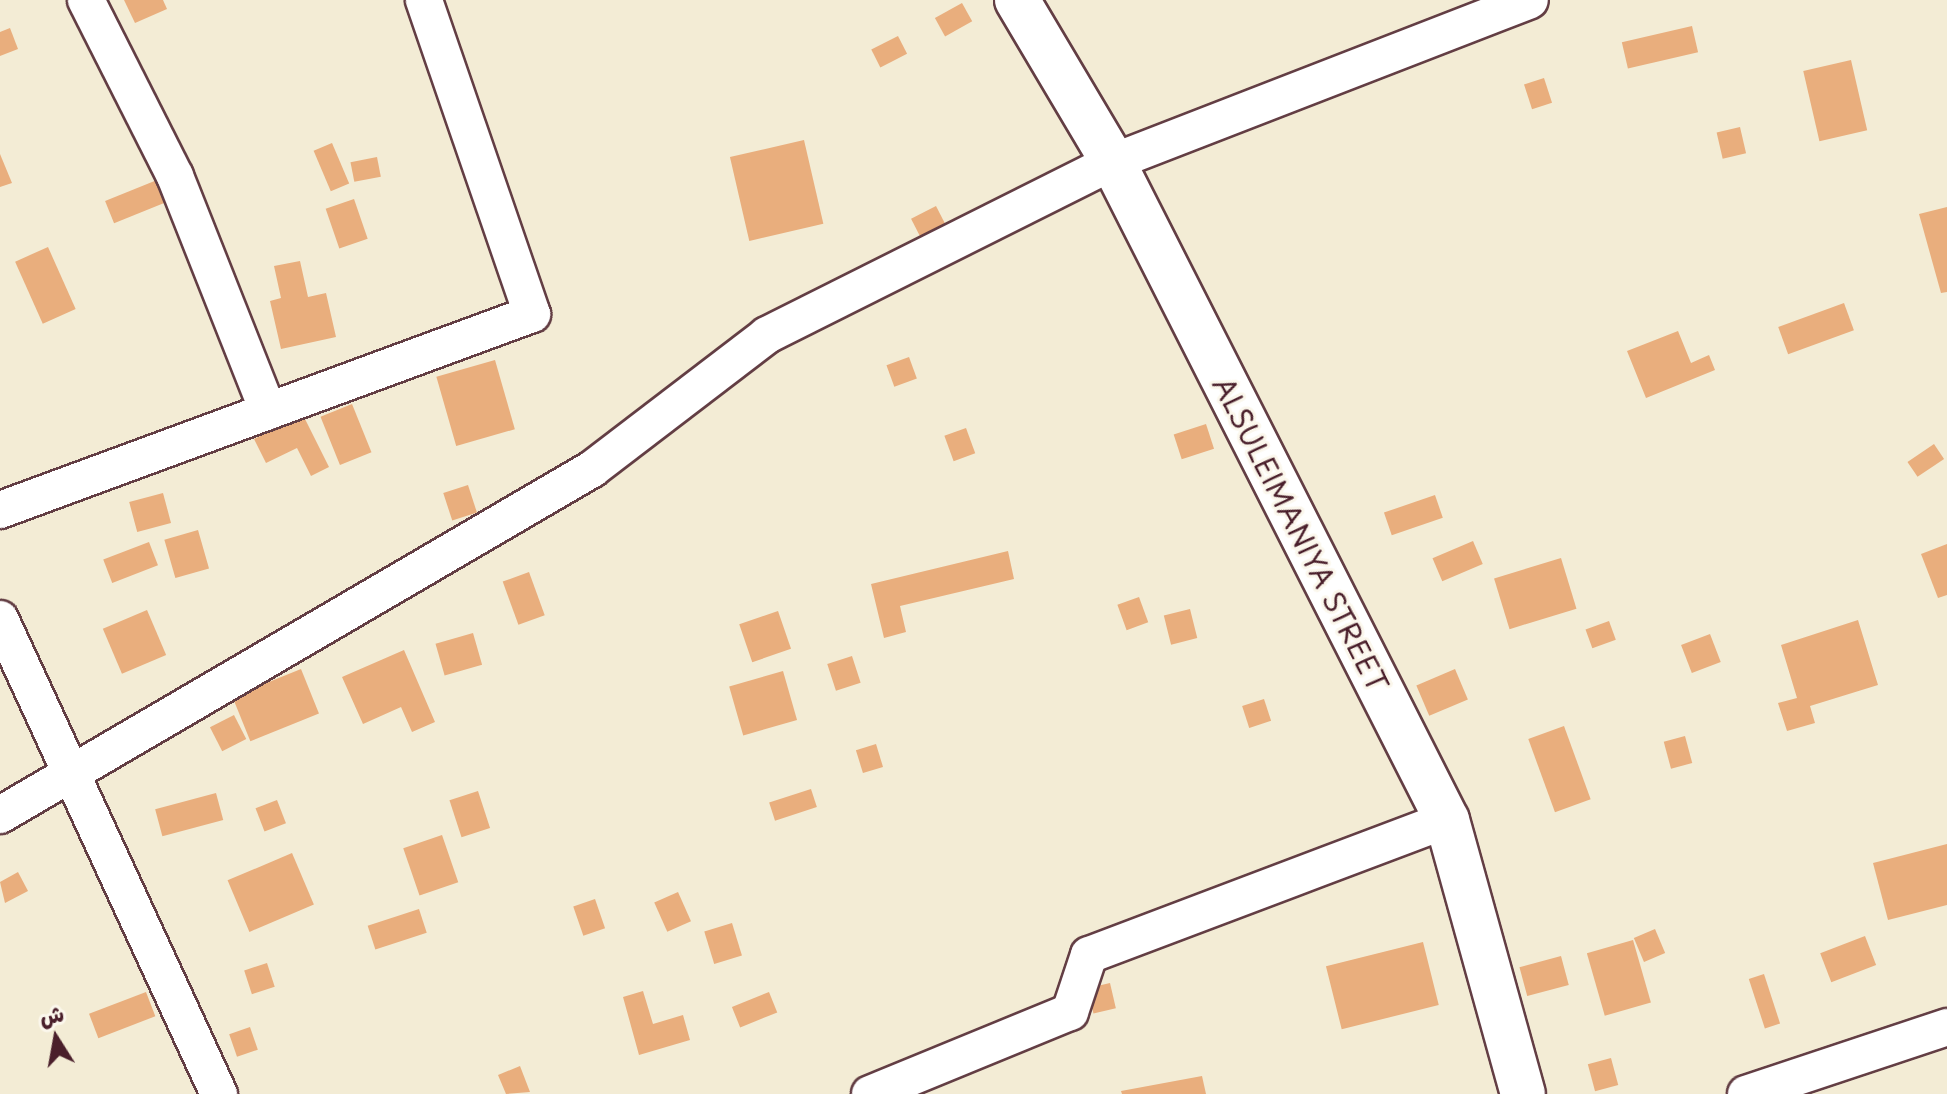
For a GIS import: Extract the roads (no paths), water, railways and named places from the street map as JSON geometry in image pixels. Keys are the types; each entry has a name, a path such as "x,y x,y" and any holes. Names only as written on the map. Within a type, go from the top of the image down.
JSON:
{"street":[{"path":"86,0 175,176 268,411"},
{"path":"0,510 532,314 424,0"},
{"name":"ALSULEIMANIYA STREET","path":"1017,0 1113,162 1447,820 1523,1094"},
{"path":"0,815 592,469 767,335 1113,162 1530,0"},
{"path":"0,619 219,1094"},
{"path":"870,1094 1070,1012 1089,955 1447,820"},
{"path":"1746,1094 1947,1027"}]}
